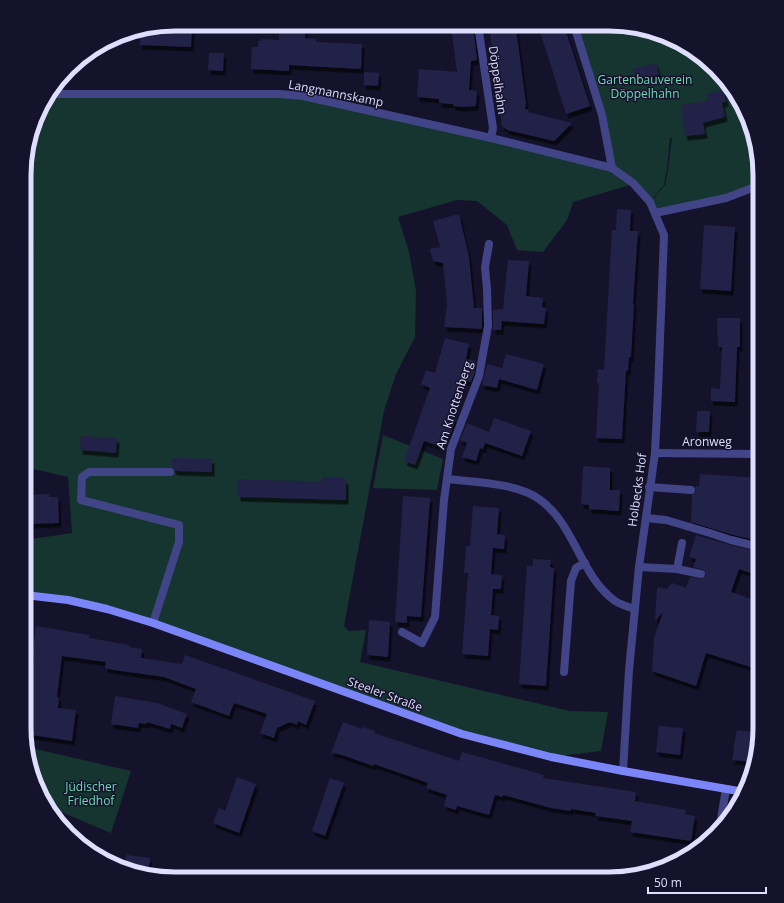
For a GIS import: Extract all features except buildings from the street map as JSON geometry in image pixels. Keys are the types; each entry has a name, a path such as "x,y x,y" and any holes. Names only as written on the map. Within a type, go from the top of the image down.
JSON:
{"main road":[{"name":"Steeler Straße","path":"31,596 68,600 107,608 153,623 462,734 551,757 623,772 738,791"}],"street":[{"name":"Döppelhahn","path":"479,31 493,128 491,138"},
{"path":"576,31 602,115 612,168"},
{"name":"Langmannskamp","path":"56,94 280,94 304,96 491,138 612,168"},
{"name":"Holbecks Hof","path":"612,168 633,183 650,202 664,235 655,453 649,487 639,568 629,670 623,772"},
{"path":"655,213 726,198 753,187"},
{"name":"Am Knottenberg","path":"402,632 422,643 435,617 444,500 451,448 479,376 488,326 485,267 489,244"},
{"name":"Aronweg","path":"655,453 753,454"},
{"path":"153,623 179,542 179,525 81,500 82,477 89,472 170,472"},
{"path":"447,479 513,488 526,492 539,499 558,518 601,588 616,602 635,609"},
{"path":"649,487 691,490"},
{"path":"646,518 666,520 753,545"},
{"path":"677,569 682,543"},
{"path":"564,672 571,581 576,568 585,563"},
{"path":"639,568 677,569 701,574"},
{"path":"721,818 726,789"}],"green space":[{"name":"Gartenbauverein Döppelhahn","path":"576,31 618,31 646,36 681,50 711,73 729,95 742,120 752,157 753,187 726,197 655,214 651,202 665,185 672,138 670,138 664,185 651,201 613,168"},
{"path":"281,94 404,120 491,142 612,168 633,184 573,202 567,220 543,252 517,250 507,225 477,201 457,200 398,217 409,252 416,291 415,337 396,374 384,411 344,626 349,631 366,630 360,662 570,711 608,712 601,751 551,757 468,733 153,623 31,594 31,539 72,533 68,477 31,468 31,166 36,138 42,120 54,96"},
{"path":"383,435 443,459 437,490 373,488"},
{"name":"Jüdischer Friedhof","path":"32,748 131,771 111,833 57,810 42,783"}]}
